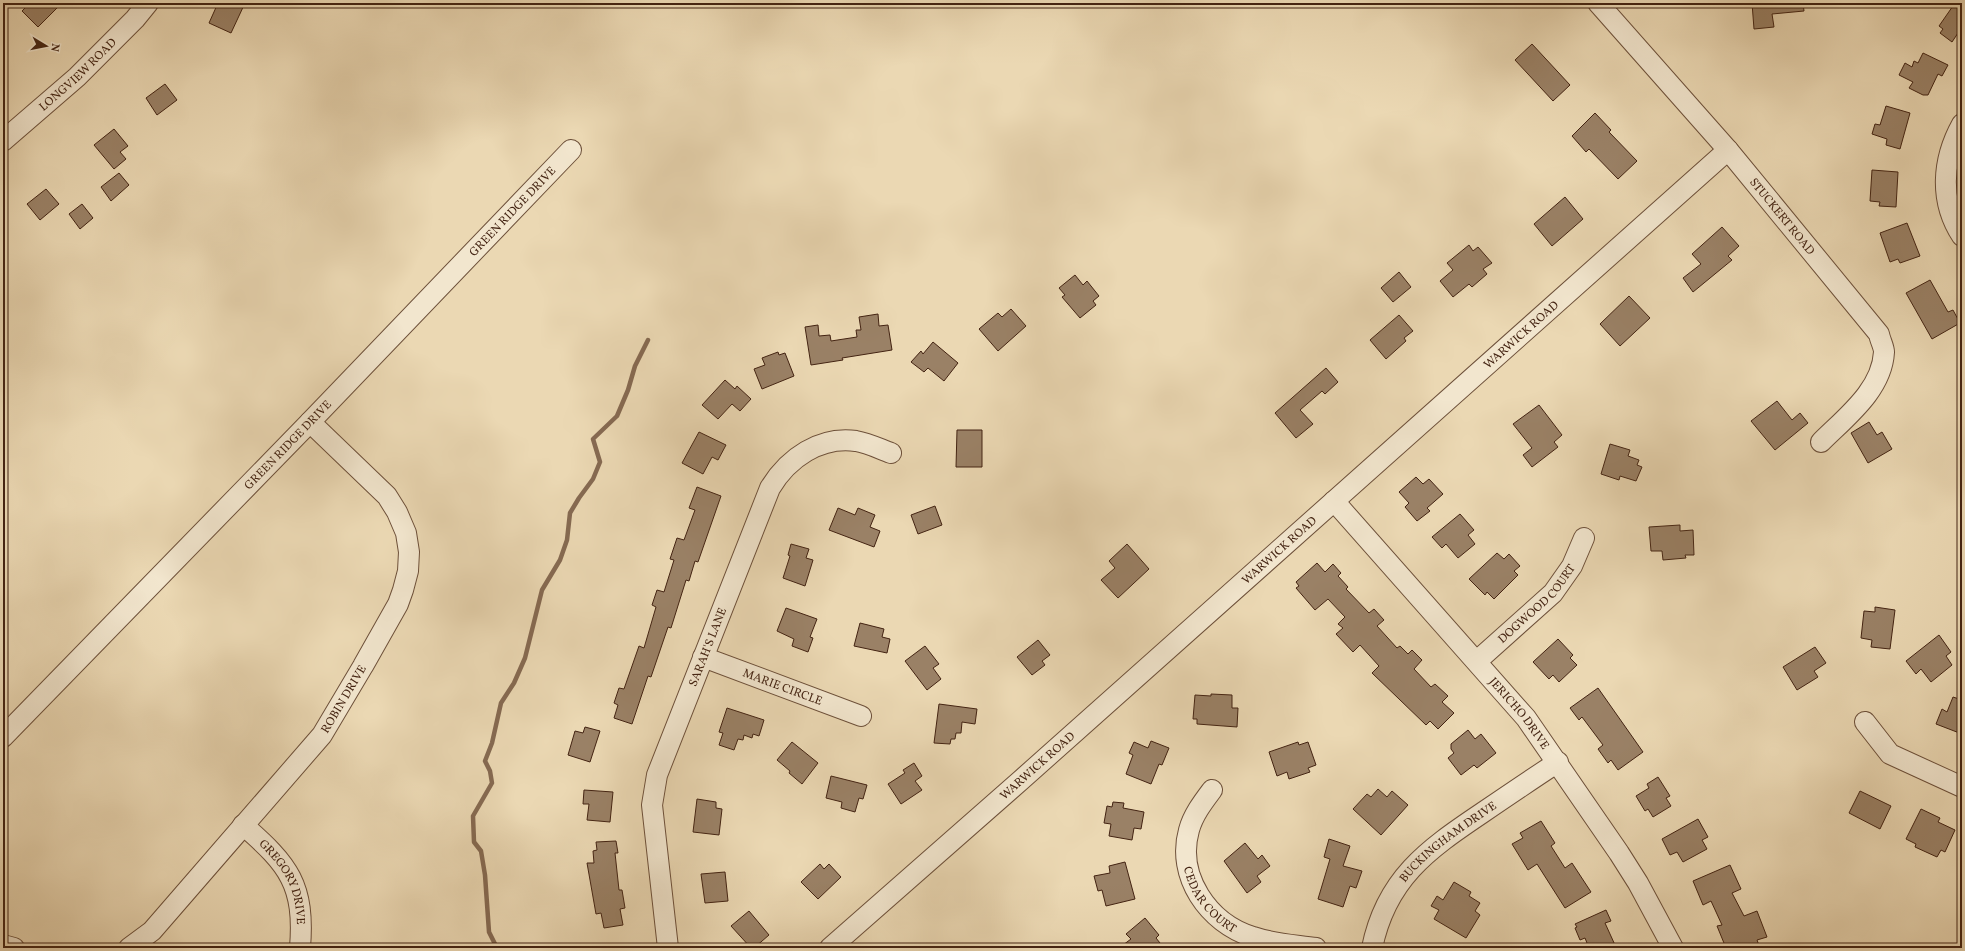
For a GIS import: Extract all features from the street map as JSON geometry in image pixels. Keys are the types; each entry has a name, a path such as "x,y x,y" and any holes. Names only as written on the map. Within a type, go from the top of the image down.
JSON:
{"street":[{"name":"LONGVIEW ROAD","path":"3,141 77,77 135,19 148,3"},
{"name":"STUCKERT ROAD","path":"1598,3 1728,150 1879,334 1884,351 1877,379 1862,401 1822,442"},
{"path":"1962,124 1949,153 1945,174 1946,189 1951,213 1962,236"},
{"name":"GREEN RIDGE DRIVE","path":"3,737 310,422 571,150"},
{"name":"WARWICK ROAD","path":"830,948 1026,776 1728,150"},
{"name":"ROBIN DRIVE","path":"129,948 152,931 322,735 398,604 408,571 409,552 406,533 397,512 390,502 358,467 310,422"},
{"name":"SARAH'S LANE","path":"668,948 652,805 653,790 703,657 770,488 788,464 804,452 816,446 843,440 857,441 891,453"},
{"name":"JERICHO DRIVE","path":"1334,501 1526,718 1558,762 1634,877 1673,948"},
{"name":"DOGWOOD COURT","path":"1477,661 1553,593 1572,566 1584,538"},
{"name":"MARIE CIRCLE","path":"703,657 861,716"},
{"path":"1865,722 1890,754 1962,787"},
{"name":"BUCKINGHAM DRIVE","path":"1372,948 1381,920 1392,895 1407,872 1421,857 1440,841 1558,762"},
{"name":"CEDAR COURT","path":"1212,790 1195,813 1189,829 1186,846 1186,866 1196,891 1218,917 1234,929 1252,937 1316,948"},
{"name":"GREGORY DRIVE","path":"243,825 278,857 296,887 301,909 302,923 300,948"},
{"path":"3,945 14,948"}],"building":[{"path":"30,3 62,3 38,27 22,11"},
{"path":"218,3 245,3 231,33 209,23"},
{"path":"1752,3 1803,3 1804,11 1772,14 1774,27 1754,29"},
{"path":"1955,3 1962,3 1962,27 1952,42 1940,33 1943,29 1939,26"},
{"path":"1532,44 1570,85 1553,101 1515,60"},
{"path":"1923,53 1948,65 1942,76 1938,74 1928,95 1923,95 1909,88 1913,82 1899,75 1905,63 1912,67 1914,61 1918,63"},
{"path":"165,84 177,100 157,115 146,98"},
{"path":"1886,106 1910,113 1900,149 1886,145 1887,139 1872,134 1875,124 1880,125"},
{"path":"1595,113 1611,130 1609,132 1637,161 1618,179 1589,149 1586,152 1572,136"},
{"path":"114,129 128,146 120,152 126,159 114,169 94,145"},
{"path":"1872,170 1898,172 1896,207 1879,206 1880,202 1870,201"},
{"path":"119,173 129,185 111,201 101,187"},
{"path":"46,189 59,204 40,220 27,204"},
{"path":"1565,197 1583,219 1552,246 1534,224"},
{"path":"82,204 93,218 80,229 69,214"},
{"path":"1907,223 1920,256 1900,263 1898,259 1890,262 1880,233"},
{"path":"1722,227 1739,246 1728,256 1732,260 1693,292 1683,278 1701,264 1692,254"},
{"path":"1469,245 1473,251 1478,247 1492,263 1483,269 1487,274 1472,287 1469,284 1453,297 1440,281 1453,270 1447,263"},
{"path":"1399,272 1411,287 1393,302 1381,288"},
{"path":"1075,275 1083,285 1087,281 1099,296 1093,301 1096,305 1080,318 1062,297 1065,295 1059,288"},
{"path":"1930,280 1948,312 1953,310 1960,323 1932,339 1906,293"},
{"path":"1629,296 1650,318 1620,346 1600,324"},
{"path":"1011,309 1026,326 998,351 979,329 998,313 1002,317"},
{"path":"878,314 879,326 888,325 892,350 842,358 843,360 811,365 805,327 818,325 819,336 830,335 831,341 857,337 856,330 861,330 859,317"},
{"path":"1399,315 1413,331 1404,338 1406,341 1386,359 1370,340"},
{"path":"933,342 958,363 944,381 928,368 924,372 911,362 921,351 923,354"},
{"path":"778,352 779,355 785,353 794,376 762,389 754,369 765,365 762,358"},
{"path":"1326,368 1338,382 1325,394 1322,391 1300,410 1313,424 1296,438 1275,413"},
{"path":"725,380 735,389 737,386 751,399 740,411 732,404 718,419 702,405"},
{"path":"1777,401 1792,420 1800,413 1808,423 1775,450 1751,421"},
{"path":"1539,405 1562,435 1554,442 1558,447 1532,467 1523,455 1532,448 1513,424"},
{"path":"1869,422 1877,435 1882,432 1892,449 1868,463 1851,433"},
{"path":"957,430 982,430 982,467 956,467"},
{"path":"699,432 726,445 718,460 712,457 703,474 682,463"},
{"path":"1610,444 1630,450 1628,456 1639,460 1637,465 1642,467 1636,481 1620,476 1619,480 1601,474"},
{"path":"1416,477 1423,484 1429,479 1443,494 1427,508 1430,511 1417,521 1405,507 1409,503 1399,492"},
{"path":"697,487 721,496 698,562 695,561 689,581 686,580 671,628 668,627 651,677 648,676 632,724 614,718 618,705 614,703 619,688 624,689 639,646 644,648 656,607 652,605 657,590 664,592 674,560 670,559 677,538 684,540 695,510 689,508"},
{"path":"935,506 942,525 918,534 911,515"},
{"path":"838,508 855,515 858,508 875,515 870,527 880,531 874,547 829,530"},
{"path":"1460,514 1474,530 1468,535 1475,544 1458,558 1446,544 1442,548 1432,537"},
{"path":"1680,525 1680,531 1693,530 1694,555 1685,555 1686,558 1663,560 1662,551 1651,551 1649,527"},
{"path":"791,544 809,549 806,558 813,560 805,586 783,578 790,556 788,555"},
{"path":"1127,544 1149,569 1118,598 1101,580 1115,568 1109,561"},
{"path":"1497,553 1504,559 1509,554 1520,566 1514,571 1518,575 1494,599 1487,592 1485,595 1469,579"},
{"path":"1317,563 1325,572 1333,564 1341,573 1338,576 1348,587 1346,589 1369,613 1374,609 1384,620 1377,626 1397,648 1400,646 1408,654 1412,650 1422,660 1414,669 1431,687 1435,684 1448,696 1442,702 1454,713 1438,729 1430,721 1426,725 1372,673 1379,666 1360,645 1353,652 1336,634 1343,628 1338,624 1345,617 1328,599 1315,610 1296,588 1299,586 1296,582"},
{"path":"1875,607 1895,610 1890,649 1871,647 1872,640 1861,638 1864,611 1875,612"},
{"path":"786,608 817,619 810,637 813,638 808,652 792,646 794,639 777,631"},
{"path":"860,623 884,629 882,637 890,639 887,653 854,646"},
{"path":"1939,635 1951,652 1946,656 1952,665 1931,682 1921,669 1916,674 1906,661"},
{"path":"1558,639 1573,655 1570,658 1577,665 1559,682 1553,675 1549,679 1533,662"},
{"path":"1038,640 1050,655 1042,661 1045,665 1032,675 1017,657"},
{"path":"925,646 939,664 933,668 941,679 927,690 905,661"},
{"path":"1815,647 1826,663 1814,671 1818,677 1797,690 1783,667"},
{"path":"1598,688 1643,752 1618,770 1611,760 1608,763 1598,749 1603,745 1582,717 1579,720 1570,708"},
{"path":"1211,694 1232,695 1232,708 1238,708 1237,727 1197,724 1197,719 1193,719 1195,695 1211,696"},
{"path":"1953,697 1962,700 1962,734 1936,724 1942,709 1947,712"},
{"path":"939,704 977,709 975,724 962,722 961,733 956,733 955,739 951,739 950,744 934,743"},
{"path":"727,708 764,720 759,736 753,734 752,738 744,735 743,740 738,739 734,750 719,745 723,733 719,732"},
{"path":"585,727 600,731 590,762 568,755 575,731 583,733"},
{"path":"1468,730 1475,739 1481,734 1496,753 1477,768 1474,765 1461,775 1448,758 1454,753 1451,749 1451,744"},
{"path":"1151,741 1169,748 1162,765 1159,764 1151,784 1126,774 1133,755 1129,753 1134,742 1148,748"},
{"path":"792,742 818,763 802,784 777,760"},
{"path":"1298,742 1299,745 1308,742 1316,765 1308,768 1310,772 1289,779 1287,772 1277,776 1269,752"},
{"path":"914,763 922,776 915,781 922,790 901,804 888,784 905,773 903,770"},
{"path":"831,776 867,785 863,799 859,798 855,812 841,808 842,802 826,798"},
{"path":"1658,777 1670,796 1666,798 1671,806 1653,817 1648,809 1645,811 1636,796 1649,788 1647,784"},
{"path":"1378,789 1387,797 1392,791 1408,805 1381,835 1353,809 1367,794 1371,797"},
{"path":"584,790 613,792 610,822 587,820 589,804 583,804"},
{"path":"1860,791 1891,806 1880,829 1849,813"},
{"path":"697,799 716,802 716,808 722,809 719,835 693,832"},
{"path":"1113,802 1124,803 1123,808 1144,812 1141,829 1134,828 1132,840 1109,836 1111,824 1104,823 1107,806 1112,807"},
{"path":"1921,809 1940,818 1938,822 1955,830 1945,852 1941,850 1937,857 1915,847 1916,844 1906,839"},
{"path":"1698,819 1708,837 1702,840 1707,849 1683,862 1677,852 1670,855 1662,839"},
{"path":"1541,821 1555,843 1551,846 1565,868 1572,863 1591,892 1565,908 1537,864 1528,870 1512,844 1523,838 1520,833"},
{"path":"1329,839 1350,846 1343,866 1362,871 1356,888 1350,886 1343,907 1318,899 1330,859 1324,857"},
{"path":"616,841 618,853 615,853 619,890 622,890 625,908 620,909 623,925 604,928 601,913 596,914 587,863 594,863 593,851 597,850 596,842"},
{"path":"1245,843 1258,859 1262,855 1270,866 1257,876 1261,882 1247,893 1224,861"},
{"path":"1125,862 1135,899 1106,906 1102,890 1098,891 1094,876 1110,873 1109,866"},
{"path":"820,864 824,869 829,864 841,877 818,899 801,882"},
{"path":"1730,865 1741,889 1732,893 1744,916 1757,911 1767,937 1757,940 1760,948 1726,948 1717,926 1722,925 1711,901 1703,905 1693,881"},
{"path":"725,872 728,901 705,903 701,874"},
{"path":"1454,882 1471,892 1469,896 1480,903 1475,911 1480,915 1466,938 1434,919 1439,910 1431,906 1437,896 1443,900"},
{"path":"1606,910 1611,921 1605,923 1615,945 1608,948 1589,948 1585,938 1580,940 1575,924"},
{"path":"749,911 769,935 754,948 751,948 731,926"},
{"path":"1145,918 1159,935 1156,938 1164,948 1119,948 1131,939 1126,934"}],"waterway":[{"path":"497,948 489,932 485,875 481,851 474,842 473,816 492,783 490,771 485,761 492,743 501,703 514,683 525,658 542,590 560,560 567,540 570,513 593,479 600,462 593,439 617,416 628,390 635,366 648,340"}]}
